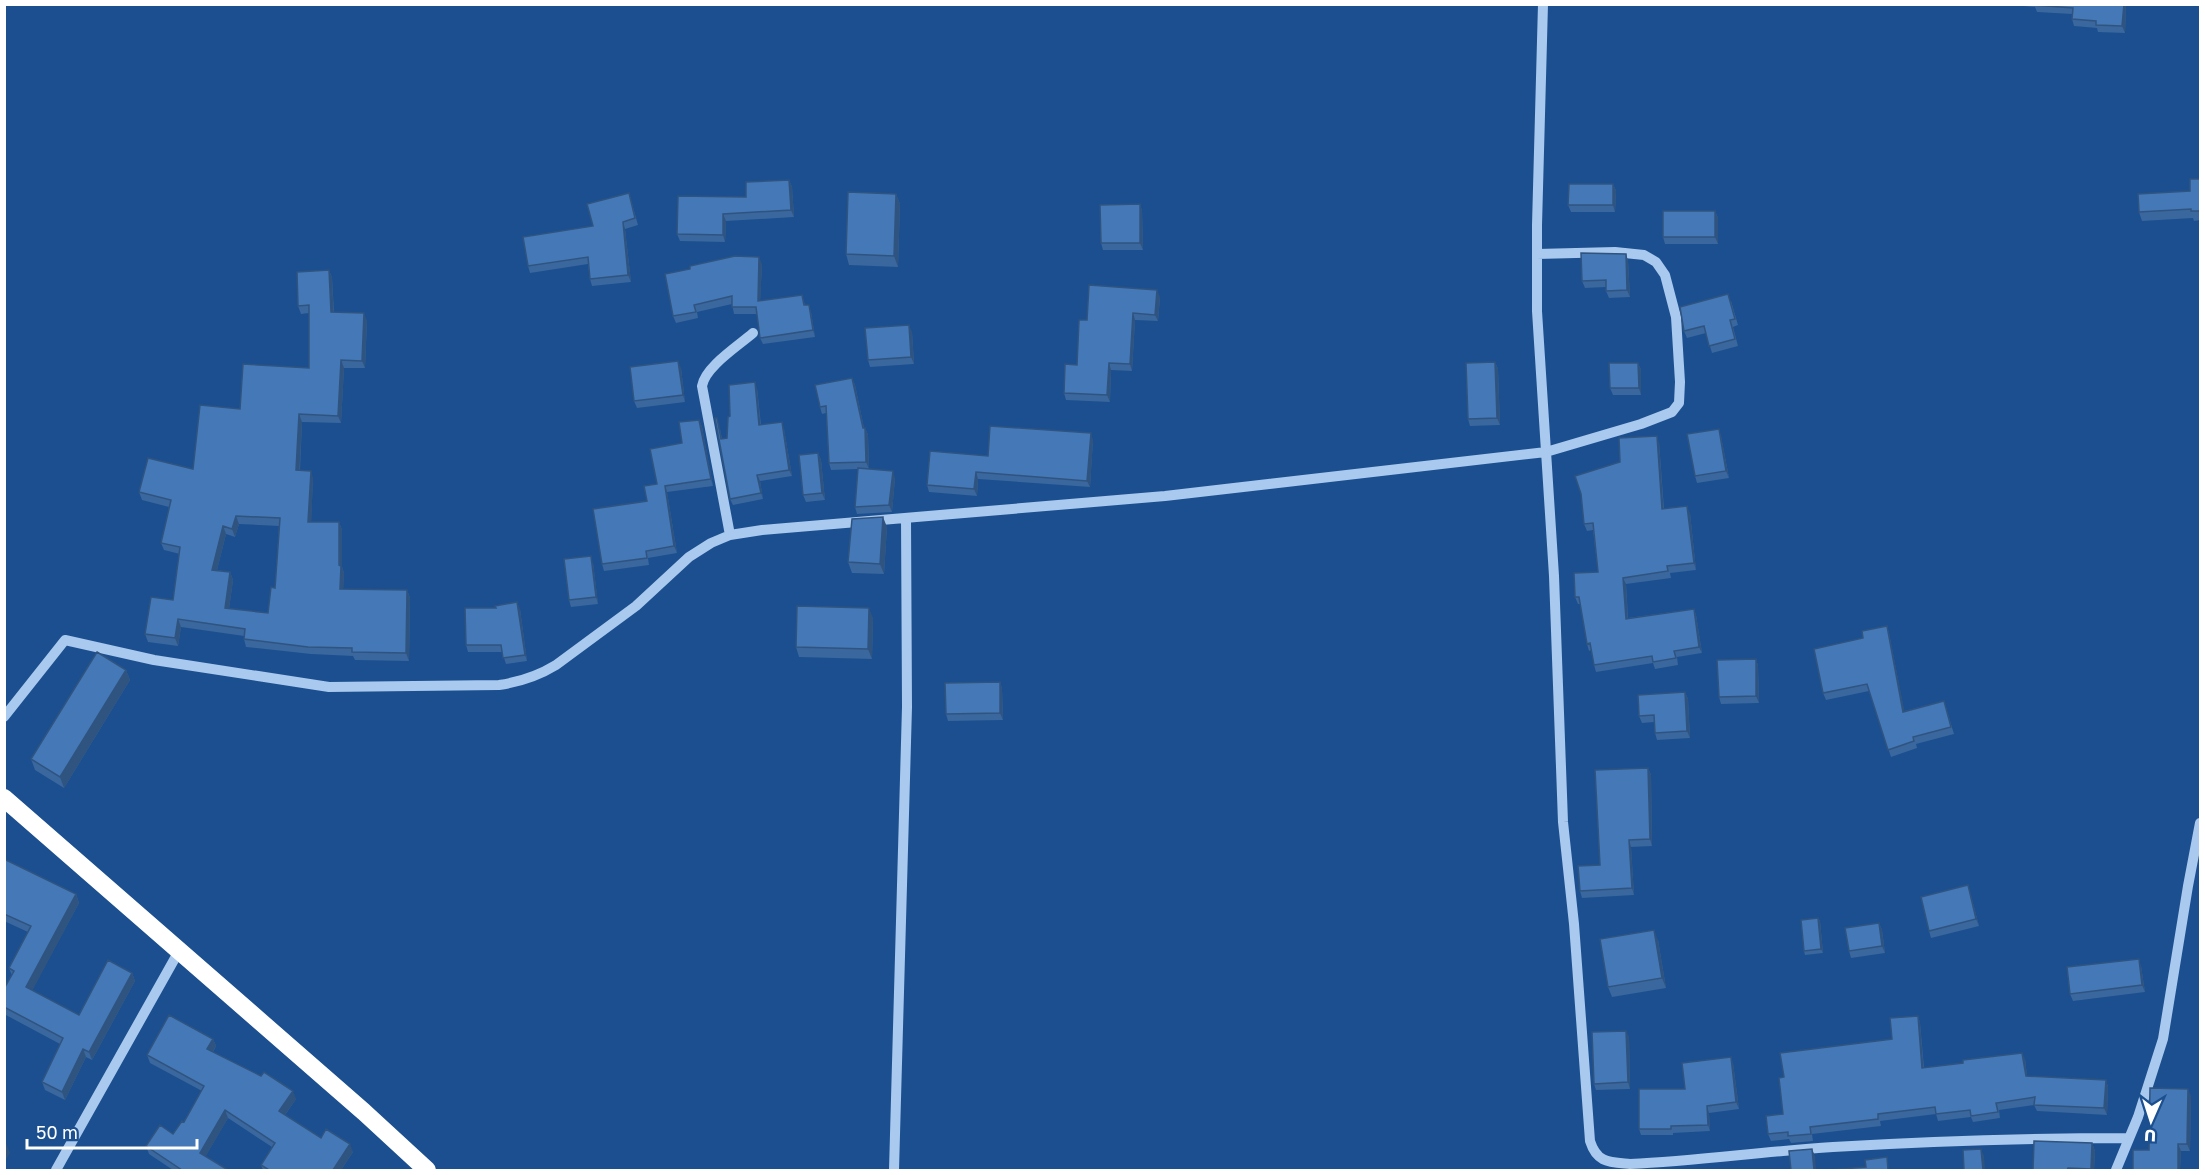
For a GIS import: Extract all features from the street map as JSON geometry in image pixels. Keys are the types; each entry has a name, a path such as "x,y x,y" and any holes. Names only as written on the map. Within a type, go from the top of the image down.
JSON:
{"highway":[{"path":"4,798 364,1112 427,1170"}],"street":[{"path":"1543,4 1537,311 1554,576 1563,822 1574,924 1590,1142 1593,1150 1603,1165 1832,1147 2034,1138 2129,1138"},
{"path":"4,717 65,640 154,660 329,687 499,685 526,680 544,673 636,606 689,557 711,543 730,535 762,530 1165,496 1546,452 1641,424 1672,412 1679,403 1680,382 1676,317 1665,275 1656,262 1644,255 1615,252 1537,254"},
{"path":"730,535 702,386 703,378 719,361 753,333"},
{"path":"894,1170 907,707 906,518"},
{"path":"2116,1170 2138,1117 2163,1039 2200,823"},
{"path":"56,1170 179,951"}],"building":[{"path":"2035,4 2124,4 2122,26 2096,25 2096,21 2072,19 2073,8"},
{"path":"2190,179 2200,179 2200,211 2191,211 2191,209 2139,212 2138,194 2190,191"},
{"path":"789,180 791,210 723,214 723,235 677,234 678,196 746,197 746,182"},
{"path":"1569,184 1613,184 1613,205 1568,205"},
{"path":"848,192 896,194 894,256 846,254"},
{"path":"629,193 635,218 623,222 628,275 590,279 588,257 528,266 523,237 593,226 587,204"},
{"path":"1140,204 1140,243 1101,243 1100,205"},
{"path":"1663,211 1715,211 1715,237 1663,237"},
{"path":"1581,253 1626,254 1627,290 1606,291 1606,280 1582,281"},
{"path":"735,256 759,257 758,301 802,295 804,305 809,305 813,330 760,338 756,307 732,307 732,296 694,305 696,312 673,316 665,274"},
{"path":"329,270 331,312 364,313 362,361 341,360 338,416 299,414 296,470 311,471 308,522 339,522 340,589 407,590 406,653 352,652 352,648 308,647 244,639 245,629 178,619 175,638 145,634 151,597 173,600 180,547 161,543 171,500 139,492 148,458 193,469 200,405 240,409 243,364 309,368 309,305 298,306 297,272","holes":["236,516 280,518 275,588 271,587 268,613 225,608 230,572 212,570 223,526 232,529"]},
{"path":"1089,285 1157,290 1155,315 1133,313 1130,364 1109,363 1107,395 1064,393 1065,364 1077,365 1079,320 1087,320"},
{"path":"1728,294 1735,319 1730,320 1735,339 1709,346 1704,326 1684,331 1680,307"},
{"path":"909,325 911,357 868,360 865,328"},
{"path":"678,361 683,395 634,401 630,367"},
{"path":"1495,362 1497,418 1468,419 1466,363"},
{"path":"1609,363 1638,363 1639,388 1610,388"},
{"path":"852,378 863,428 865,428 866,462 829,463 826,406 820,407 815,385"},
{"path":"755,382 759,425 782,422 789,470 757,475 761,493 730,499 715,418 717,418 721,439 727,438 728,417 730,416 729,385"},
{"path":"699,420 711,479 665,486 674,546 646,551 647,558 602,564 593,509 647,501 644,486 657,484 650,449 682,443 679,422"},
{"path":"990,426 1091,433 1087,481 976,472 974,489 927,485 930,451 988,456"},
{"path":"1719,429 1726,471 1695,476 1687,434"},
{"path":"1657,436 1662,509 1687,506 1694,563 1667,566 1668,571 1623,578 1626,619 1694,609 1699,647 1674,651 1676,658 1653,662 1652,656 1594,665 1590,643 1587,644 1579,597 1575,597 1574,573 1598,572 1593,523 1584,524 1581,494 1575,476 1620,462 1619,438"},
{"path":"818,453 822,493 803,495 799,455"},
{"path":"858,468 893,471 889,505 855,507"},
{"path":"883,517 880,564 848,562 852,519"},
{"path":"591,556 596,597 569,600 564,559"},
{"path":"517,602 525,655 503,658 501,645 466,645 465,608 496,608 495,606"},
{"path":"797,606 869,608 868,649 796,647"},
{"path":"1887,626 1903,712 1944,701 1951,727 1913,737 1914,741 1888,750 1867,684 1823,693 1814,649 1863,638 1862,631"},
{"path":"97,652 126,670 60,777 31,759"},
{"path":"1756,659 1756,696 1719,697 1717,660"},
{"path":"1000,682 1000,713 946,714 945,683"},
{"path":"1685,692 1687,731 1655,733 1654,715 1639,716 1638,695"},
{"path":"1648,768 1650,839 1629,840 1632,888 1580,891 1578,866 1600,865 1595,770"},
{"path":"4,859 76,894 26,987 79,1015 108,960 132,973 89,1052 83,1049 62,1092 42,1082 63,1038 4,1007 4,989 14,971 9,968 31,926 4,914"},
{"path":"1968,885 1976,919 1929,931 1921,897"},
{"path":"1818,918 1821,949 1804,951 1801,920"},
{"path":"1879,923 1882,946 1849,951 1845,928"},
{"path":"1654,930 1662,978 1608,987 1600,939"},
{"path":"2139,959 2142,985 2070,994 2067,967"},
{"path":"169,1015 213,1039 207,1049 261,1076 264,1072 293,1091 279,1111 321,1138 326,1129 350,1144 333,1170 269,1170 261,1165 275,1143 225,1110 200,1153 228,1170 182,1170 146,1146 160,1125 173,1134 182,1121 184,1122 204,1086 147,1055"},
{"path":"1918,1016 1922,1068 1963,1063 1963,1060 2022,1053 2026,1076 2106,1080 2104,1108 2034,1105 2035,1097 1996,1103 1998,1112 1971,1116 1970,1110 1936,1114 1935,1107 1878,1114 1878,1119 1810,1127 1811,1134 1788,1136 1788,1132 1768,1134 1766,1116 1783,1114 1779,1078 1784,1077 1780,1053 1892,1039 1890,1018"},
{"path":"1626,1031 1628,1082 1594,1084 1592,1032"},
{"path":"1731,1057 1736,1102 1707,1106 1708,1125 1671,1126 1671,1129 1639,1129 1639,1089 1685,1089 1682,1063"},
{"path":"2150,1088 2188,1089 2187,1144 2178,1144 2178,1170 2133,1170 2133,1150 2149,1150"},
{"path":"2034,1141 2092,1143 2091,1169 2033,1170"},
{"path":"1812,1149 1814,1170 1791,1170 1789,1151"},
{"path":"1981,1149 1983,1170 1964,1170 1963,1150"},
{"path":"1887,1157 1888,1170 1828,1170 1866,1167 1865,1160"}]}
